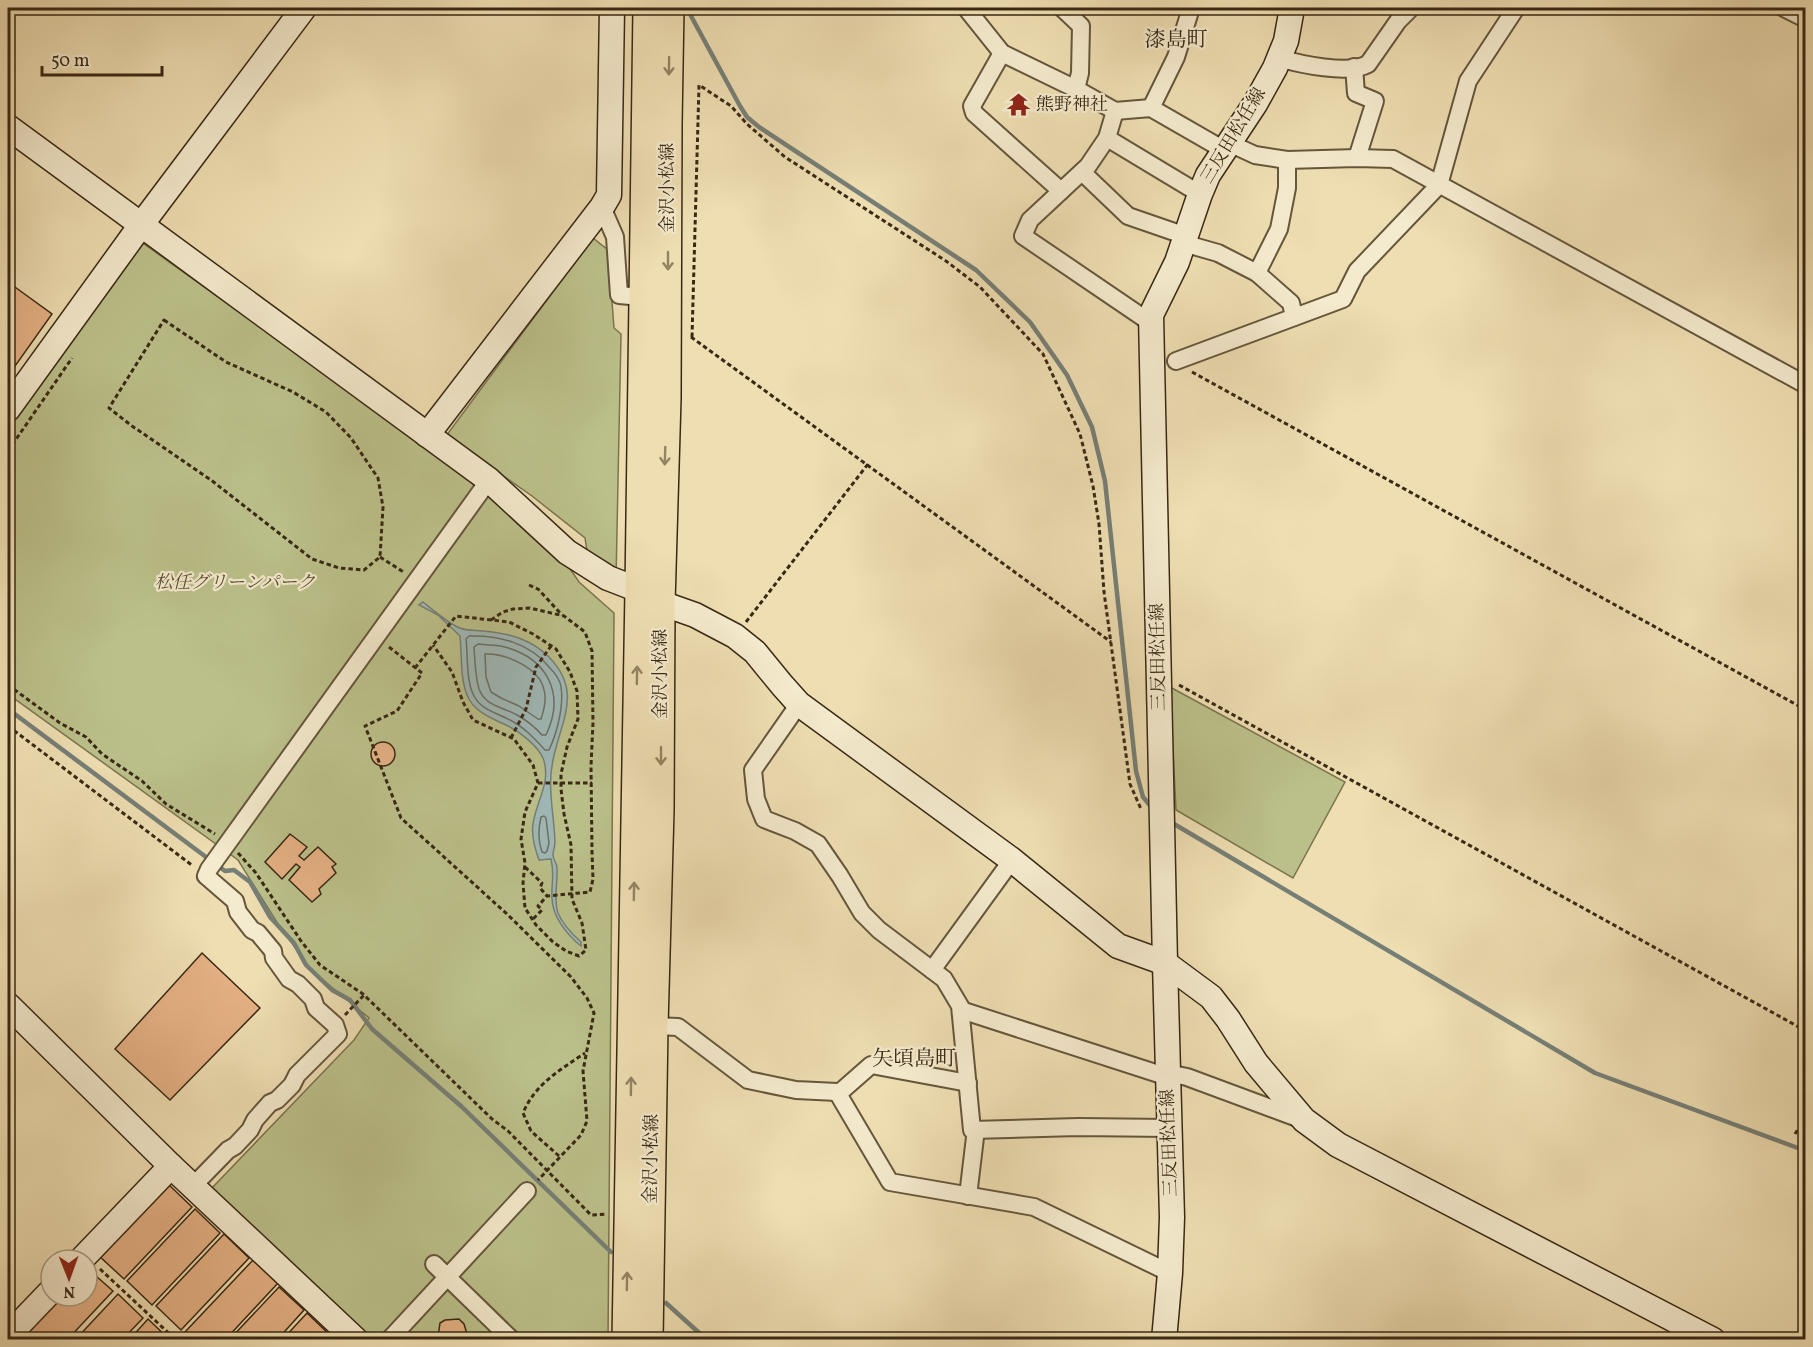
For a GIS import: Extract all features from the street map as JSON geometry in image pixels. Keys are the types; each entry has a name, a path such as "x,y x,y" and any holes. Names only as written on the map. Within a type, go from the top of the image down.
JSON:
{"main road":[{"name":"金沢小松線","path":"647,8 642,297 650,596 660,810 649,1340"},
{"name":"金沢小松線","path":"626,1340 650,596 680,336 668,124 670,8"}],"street":[{"path":"8,410 141,225 304,8"},
{"path":"427,435 609,195 612,8"},
{"path":"966,8 1002,53 1115,111 1151,108 1226,147 1255,155 1287,160 1393,159 1806,385"},
{"path":"1062,8 1081,26 1080,73 1076,89"},
{"path":"1151,108 1176,57 1191,8"},
{"name":"三反田松任線","path":"1164,1340 1172,1217 1151,315 1177,262 1208,175 1255,104 1279,58 1286,41 1292,8"},
{"path":"1279,58 1306,66 1362,67 1368,64 1398,21 1411,8"},
{"path":"1176,361 1343,298 1357,271 1440,185 1468,81 1516,8"},
{"path":"1784,8 1806,19"},
{"path":"1002,53 972,106 974,113 1061,191"},
{"path":"1354,67 1356,93 1375,101 1357,158"},
{"path":"1115,111 1107,138 1082,171 1030,219 1023,236 1151,323"},
{"path":"8,127 489,480 567,552 608,579 695,615 735,636 755,652 799,704 1012,860 1118,946 1165,963 1211,997 1256,1063 1304,1120 1338,1145 1713,1340"},
{"path":"1107,138 1200,194"},
{"path":"1257,273 1279,229 1287,188 1287,160"},
{"path":"1082,171 1128,216 1218,253 1257,273 1291,303 1294,316"},
{"path":"602,207 615,237 619,295 642,297"},
{"path":"193,1186 243,1138 270,1103 277,1100 292,1085 297,1075 338,1034 335,1025 316,1008 313,999 298,984 289,979 274,958 273,951 258,933 252,930 238,912 235,901 208,871 489,480"},
{"path":"799,704 753,770 756,799 764,819 795,831 818,844 862,913 879,930 944,979 961,1010 972,1130 1078,1126 1169,1128"},
{"path":"932,970 1012,860"},
{"path":"8,1005 171,1166 356,1340"},
{"path":"961,1010 1168,1075 1187,1077 1304,1120"},
{"path":"654,1026 678,1027 748,1080 795,1090 837,1092 890,1182 1034,1207 1170,1273"},
{"path":"838,1094 871,1065 968,1083"},
{"path":"968,1196 976,1129"},
{"path":"93,1248 171,1166"},
{"path":"389,1340 527,1191"},
{"path":"434,1264 512,1340"},
{"path":"8,1336 39,1304"}],"path":[{"path":"1111,642 867,464 680,336 699,85 731,106 747,124 786,157 946,261 980,287 1043,354 1080,434 1093,486 1099,525 1104,592 1111,642 1130,784 1139,806 1162,833"},
{"path":"164,320 226,362 293,392 327,412 351,438 378,478 383,507 380,556 364,570 339,568 312,559 211,480 109,408 164,320"},
{"path":"1176,361 1188,370 1806,710"},
{"path":"735,636 867,464"},
{"path":"380,556 417,580"},
{"path":"529,585 538,589 564,616 585,632 592,651 593,723 593,879 590,892 547,896 538,906 542,910 532,920"},
{"path":"489,621 513,609 530,609 564,616"},
{"path":"415,668 433,645 456,616 508,622 556,649 570,672 577,691 578,719 567,747 561,783 564,814 571,846 572,899 582,923 586,950 579,956 553,942 532,920 525,908 523,884 525,867 520,839 525,812 538,783 533,765 514,739 473,720 463,702 452,672 433,645"},
{"path":"376,636 422,673 397,711 365,726 401,818 507,914 571,977 587,998 594,1013 583,1071 587,1121 580,1136 545,1171"},
{"path":"511,738 526,709 536,667 551,646"},
{"path":"1159,674 1806,1031"},
{"path":"8,685 60,723 86,736 102,754 142,780 166,804 226,845 255,873 320,965 364,995 492,1119 508,1131 591,1215 609,1214"},
{"path":"8,726 208,871"},
{"path":"538,783 592,783"},
{"path":"525,867 542,883 540,888 547,896"},
{"path":"351,1010 364,995"},
{"path":"560,1157 531,1131 523,1113 528,1101 542,1083 586,1052"},
{"path":"1795,1134 1806,1116"},
{"path":"99,1272 176,1340"}],"green space":[{"path":"593,238 608,250 614,328 621,334 616,580 587,551 585,538 532,496 446,436"},
{"name":"松任グリーンパーク","path":"140,241 463,472 554,545 579,582 614,613 608,1339 372,1339 211,1189 354,1040 369,1018 312,971 278,924 238,860 8,694 8,421"},
{"path":"1170,687 1345,782 1293,878 1176,810"}],"water":[{"path":"423,602 460,628 510,635 527,641 549,657 565,682 567,707 551,770 555,842 553,855 557,868 558,913 568,929 581,942 581,946 557,918 553,905 551,859 539,860 534,842 533,824 546,775 543,758 537,748 522,735 484,714 470,701 463,681 460,636 438,615 419,605"}],"building":[{"path":"8,282 52,314 8,376"},
{"path":"383,742 388,743 394,749 394,759 388,765 383,766 378,765 372,759 371,754 372,749 378,743"},
{"path":"290,834 307,847 299,856 304,860 318,847 336,864 332,867 336,873 319,889 321,894 312,902 289,880 300,867 296,864 282,879 265,862"},
{"path":"202,953 260,1008 170,1100 115,1049"},
{"path":"167,1183 192,1207 124,1279 99,1254"},
{"path":"195,1209 220,1233 152,1305 127,1281"},
{"path":"224,1234 249,1258 181,1330 156,1306"},
{"path":"253,1260 278,1283 225,1340 193,1340 185,1332"},
{"path":"99,1279 113,1291 99,1306"},
{"path":"279,1287 304,1310 277,1340 229,1340"},
{"path":"118,1294 143,1318 122,1340 75,1340"},
{"path":"50,1308 97,1308 67,1340 20,1340"},
{"path":"307,1313 332,1337 330,1340 282,1340"},
{"path":"148,1319 170,1340 129,1340"},
{"path":"459,1319 464,1324 467,1334 483,1334 490,1340 419,1340 438,1337 440,1323 445,1320"}],"waterway":[{"path":"691,16 747,117 976,270 1030,322 1067,375 1092,427 1105,481 1136,771 1143,797 1153,809"},
{"path":"8,709 210,860"},
{"path":"1169,821 1595,1073 1806,1151"},
{"path":"217,865 225,871 234,870 250,882 270,917 294,943 306,965 332,990 350,1000 372,1029 462,1107 611,1252"},
{"path":"666,1303 707,1340"}],"place":[{"name":"熊野神社","path":"1018,105"}],"district":[{"name":"漆島町","path":"1176,40"},
{"name":"矢頃島町","path":"914,1059"}]}
